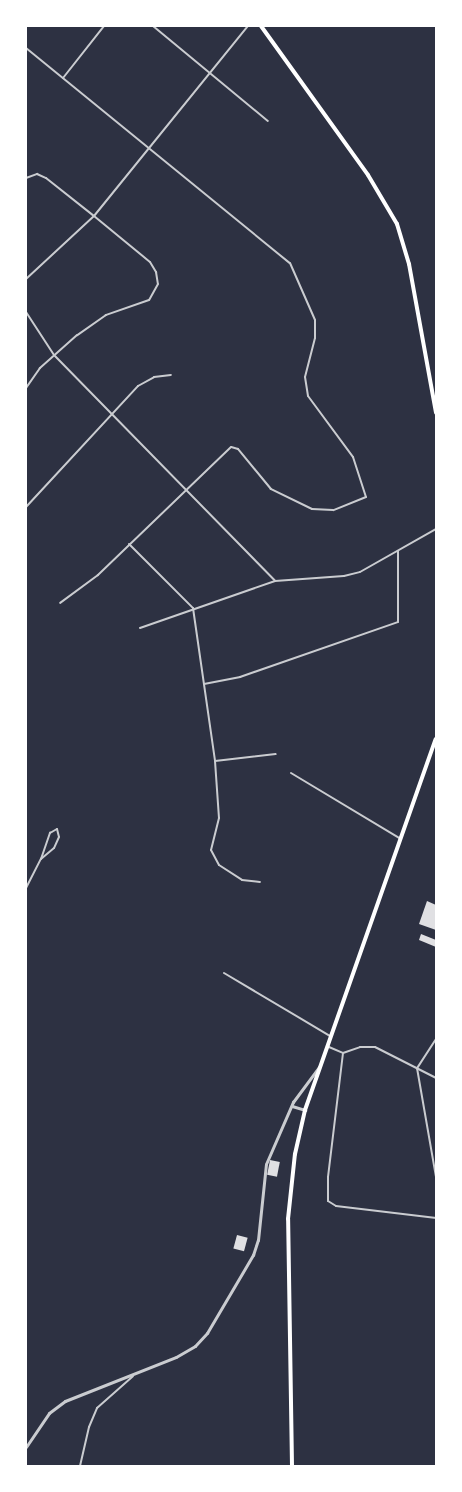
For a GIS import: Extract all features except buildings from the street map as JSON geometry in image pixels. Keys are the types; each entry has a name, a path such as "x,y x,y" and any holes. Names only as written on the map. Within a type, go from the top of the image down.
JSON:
{"main road":[{"path":"261,26 368,175 393,215 408,257 436,413"},
{"path":"292,1467 288,1219 290,1185 305,1110 436,739"}],"street":[{"path":"63,78 104,26"},
{"path":"153,26 268,121"},
{"path":"26,279 94,216 248,26"},
{"path":"26,48 286,258 310,304 316,324 315,338 305,377 308,396 353,457 366,497 333,510 312,509 269,488 234,447 226,450 98,575 60,603"},
{"path":"26,178 37,174 46,178 150,262 157,275 157,288 146,302 98,319 37,371 26,388"},
{"path":"26,312 54,355 275,581"},
{"path":"26,507 111,413 144,382 157,376 171,375"},
{"path":"431,379 436,376"},
{"path":"140,628 275,581 350,574 365,569 436,529"},
{"path":"129,544 193,608 215,761 219,818 211,845 212,853 219,865 242,880 260,882"},
{"path":"204,684 240,677 398,622 398,551"},
{"path":"215,761 276,753"},
{"path":"291,773 401,839"},
{"path":"26,888 41,859 50,833 57,829 59,837 54,848 41,859"},
{"path":"224,973 332,1037"},
{"path":"436,1039 417,1068 436,1177"},
{"path":"328,1047 343,1053 360,1047 375,1047 436,1078"},
{"path":"343,1053 328,1177 327,1193 332,1204 436,1218"},
{"path":"26,1447 49,1413 59,1404 94,1388 133,1376 188,1350 212,1327 255,1250 265,1169 300,1090 322,1064"},
{"path":"292,1106 305,1110"},
{"path":"80,1467 94,1413 102,1402 133,1376"}]}
